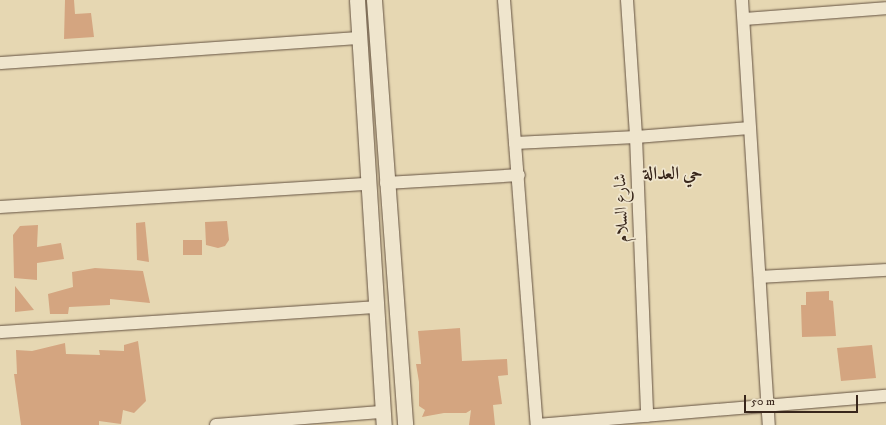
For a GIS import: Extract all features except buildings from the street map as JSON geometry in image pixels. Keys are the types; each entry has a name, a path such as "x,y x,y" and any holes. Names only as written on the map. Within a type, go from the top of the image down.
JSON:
{"street":[{"path":"357,0 383,418"},
{"path":"374,0 386,183 405,425"},
{"path":"504,0 515,143 519,175 537,425 886,396"},
{"name":"شارع السلام","path":"627,0 636,137 647,416"},
{"path":"742,0 769,425"},
{"path":"744,19 886,8"},
{"path":"0,63 359,38"},
{"path":"515,143 636,137 750,128"},
{"path":"386,183 519,175"},
{"path":"0,207 368,184"},
{"path":"760,277 886,270"},
{"path":"0,332 376,308"},
{"path":"216,425 383,418 404,409"}],"district":[{"name":"حي العدالة","path":"673,174"}]}
